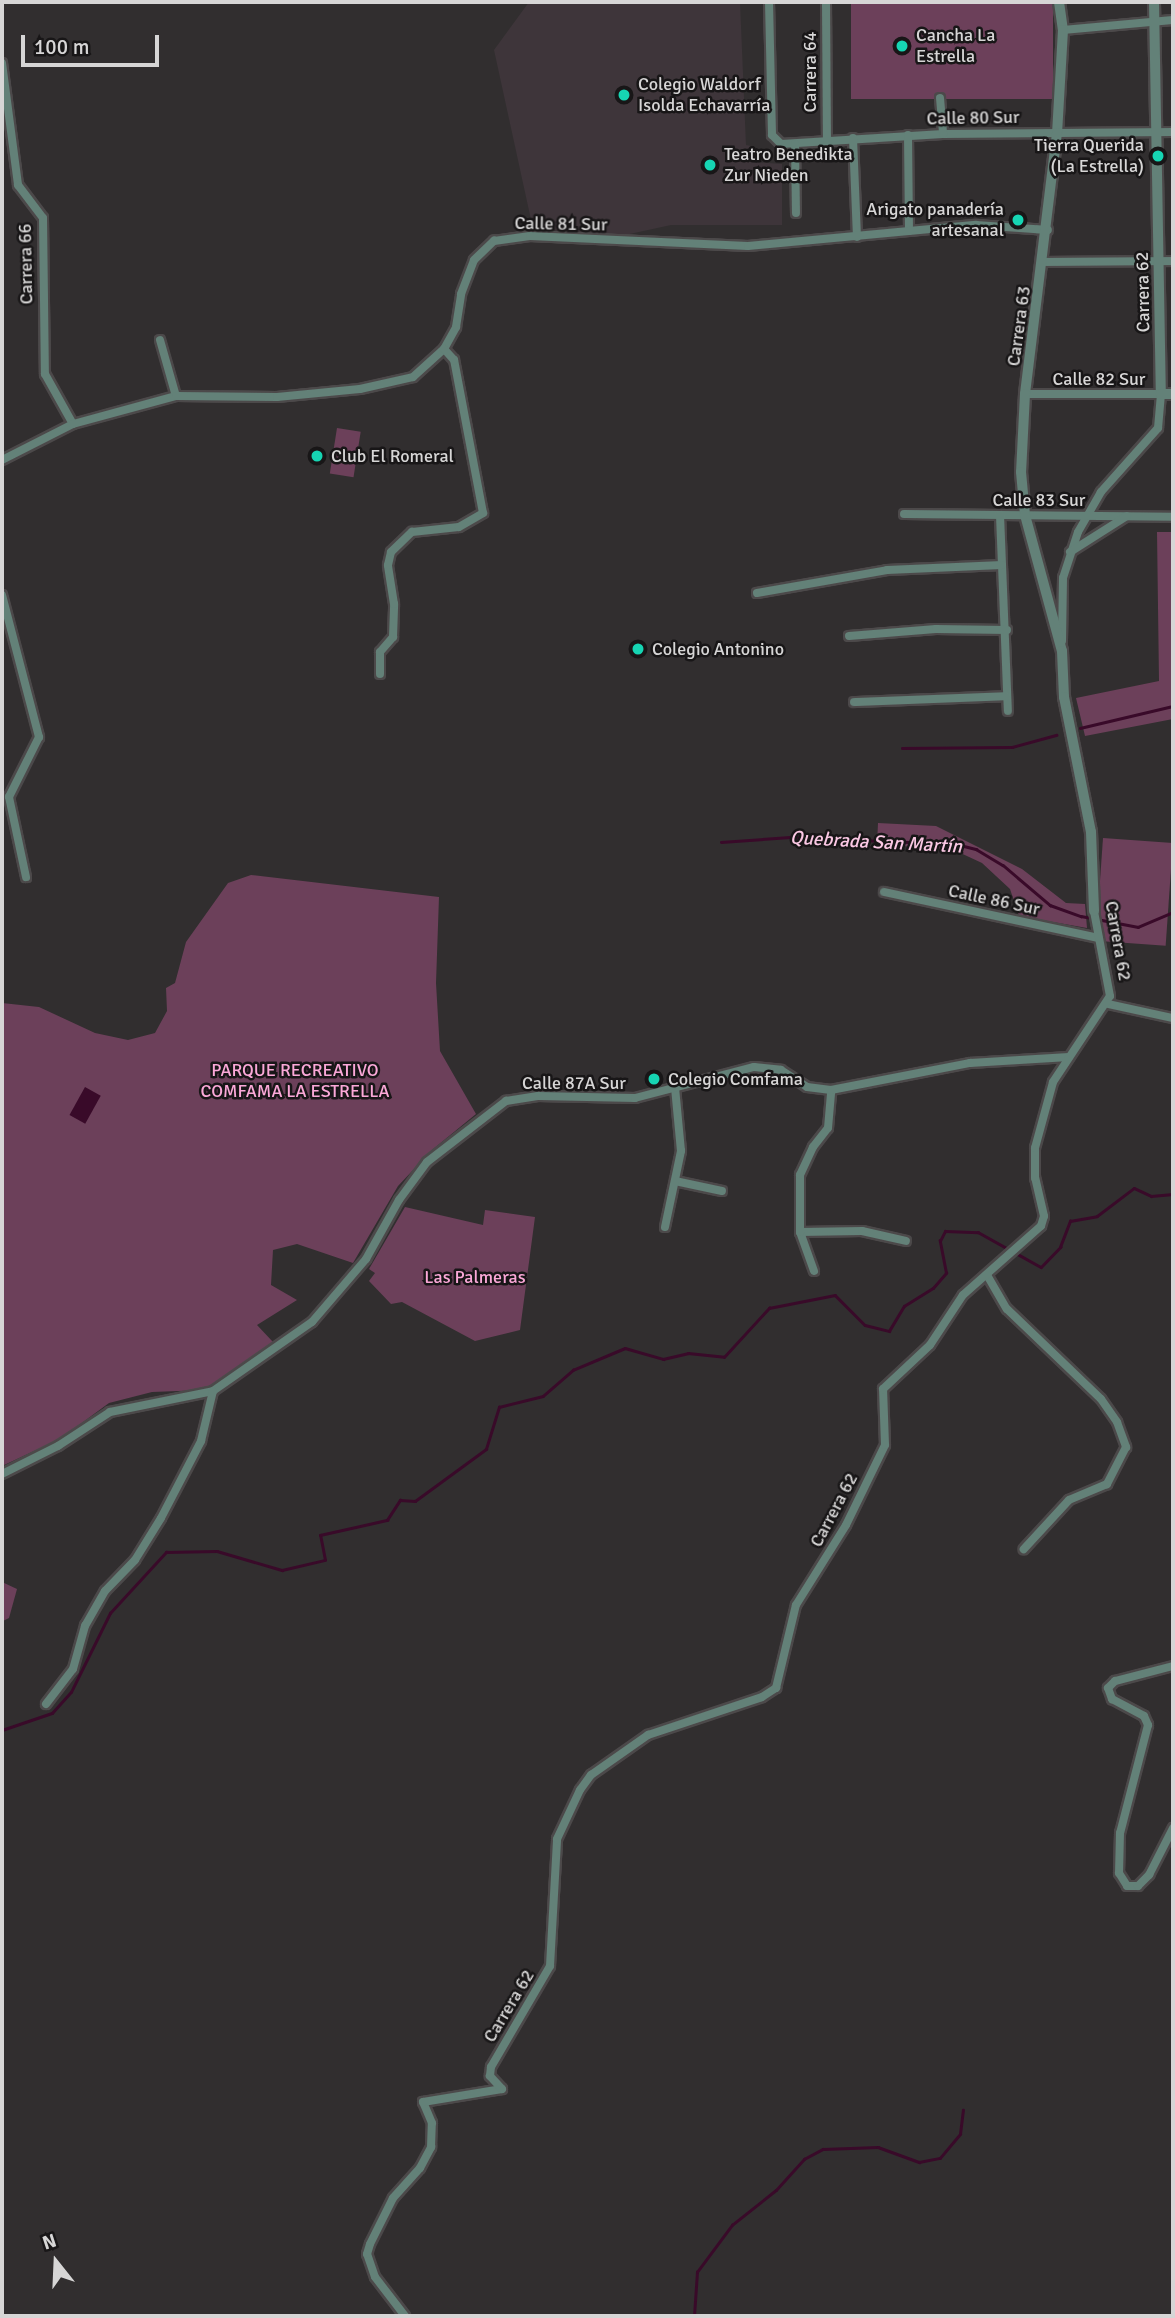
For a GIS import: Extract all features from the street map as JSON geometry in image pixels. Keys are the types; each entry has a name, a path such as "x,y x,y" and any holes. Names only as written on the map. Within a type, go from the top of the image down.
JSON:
{"street":[{"name":"Calle 80 Sur","path":"769,2 775,141 795,144 908,135 1173,132"},
{"name":"Carrera 64","path":"826,2 827,141"},
{"name":"Carrera 63","path":"1059,2 1063,30 1057,133 1048,230 1025,394 1021,472 1025,515 1062,650"},
{"name":"Carrera 62","path":"405,2316 374,2277 367,2253 393,2199 420,2168 431,2147 432,2123 421,2104 436,2097 502,2089 490,2070 550,1966 556,1839 580,1790 591,1775 648,1735 762,1697 776,1688 796,1605 846,1525 885,1445 883,1389 930,1345 963,1295 1041,1226 1044,1216 1035,1178 1035,1148 1054,1082 1108,1004 1110,978 1098,938 1094,911 1091,832 1064,697 1063,578 1070,552 1086,516 1158,428 1161,394 1154,2"},
{"path":"1063,30 1173,20"},
{"name":"Carrera 66","path":"2,63 18,185 43,218 45,374 73,424"},
{"path":"940,98 943,134"},
{"path":"908,135 909,231"},
{"path":"853,138 857,237"},
{"path":"795,144 796,213"},
{"name":"Calle 81 Sur","path":"2,460 73,424 176,396 277,397 360,389 422,373 444,349 456,327 474,260 494,240 530,236 748,246 996,225 1048,230"},
{"path":"1044,262 1173,261"},
{"path":"160,340 176,396"},
{"path":"380,674 380,652 393,638 391,552 400,538 412,532 458,527 483,513 454,360 444,349"},
{"name":"Calle 82 Sur","path":"1025,394 1173,394"},
{"name":"Calle 83 Sur","path":"904,514 1173,517"},
{"path":"1000,515 1007,631 1007,711"},
{"path":"1070,552 1127,516"},
{"path":"757,593 887,570 1002,565"},
{"path":"2,595 39,737 9,797 26,877"},
{"path":"849,636 936,629 1007,631"},
{"path":"854,702 1007,696"},
{"name":"Calle 86 Sur","path":"884,892 1098,938"},
{"path":"1108,1004 1173,1018"},
{"name":"Calle 87A Sur","path":"2,1474 58,1446 110,1412 213,1391 312,1322 366,1259 399,1200 427,1162 494,1107 520,1097 635,1098 737,1069 770,1067 807,1087 831,1090 970,1063 1069,1057"},
{"path":"665,1227 681,1139 675,1088"},
{"path":"814,1271 800,1232 800,1175 813,1147 828,1128 831,1090"},
{"path":"675,1181 722,1191"},
{"path":"800,1232 863,1231 906,1241"},
{"path":"987,1275 1007,1309 1101,1399 1117,1422 1126,1447 1107,1484 1069,1500 1024,1549"},
{"path":"46,1704 73,1669 85,1626 105,1591 135,1560 161,1518 201,1441 213,1391"},
{"path":"1173,1666 1115,1682 1108,1688 1112,1699 1144,1716 1148,1725 1120,1833 1119,1873 1127,1886 1138,1886 1149,1875 1173,1828"}],"shaded area":[{"name":"Colegio Waldorf Isolda Echavarría","path":"529,2 740,2 746,145 751,146 754,162 782,164 782,225 671,225 625,235 533,229 494,50"},
{"path":"85,1087 101,1096 85,1124 69,1115"}],"green space":[{"path":"851,2 1053,2 1053,99 851,99"},
{"path":"337,428 361,432 354,477 330,473"},
{"path":"1157,532 1173,532 1173,719 1085,736 1076,698 1159,681"},
{"path":"878,823 936,826 1022,869 1066,903 1085,904 1087,928 1019,916 1010,889 982,863 954,850 877,844"},
{"path":"1103,838 1173,843 1166,946 1096,941"},
{"name":"PARQUE RECREATIVO COMFAMA LA ESTRELLA","path":"251,875 439,897 436,983 440,1051 476,1114 432,1150 398,1186 353,1263 297,1244 273,1250 271,1285 297,1300 257,1325 273,1342 205,1390 152,1392 109,1403 60,1439 2,1466 2,1003 39,1007 95,1033 128,1040 155,1033 167,1011 166,988 175,983 186,942 228,883"},
{"name":"Las Palmeras","path":"405,1207 483,1225 485,1210 535,1217 520,1330 475,1341 402,1302 391,1304 369,1281 375,1273 369,1269"},
{"path":"2,1582 17,1589 9,1618 3,1621"}],"waterway":[{"path":"1080,728 1173,706"},
{"path":"902,748 1012,747 1056,735"},
{"name":"Quebrada San Martín","path":"721,842 790,837 956,844 976,849 1003,865 1050,905 1081,916 1138,927 1173,912"},
{"path":"2,1730 52,1713 71,1692 110,1613 166,1552 217,1551 282,1570 325,1560 320,1535 387,1520 400,1500 415,1501 486,1449 499,1407 543,1396 573,1370 625,1348 663,1359 688,1353 724,1357 769,1308 835,1295 865,1325 889,1331 904,1306 933,1288 946,1273 940,1241 945,1231 978,1232 1041,1267 1060,1247 1070,1221 1097,1216 1134,1188 1151,1196 1173,1194"},
{"path":"694,2316 697,2272 732,2225 776,2190 804,2159 823,2149 878,2147 919,2162 940,2158 960,2134 963,2110"}],"place":[{"name":"Cancha La Estrella","path":"902,46"},
{"name":"Colegio Waldorf Isolda Echavarría","path":"624,95"},
{"name":"Tierra Querida (La Estrella)","path":"1158,156"},
{"name":"Teatro Benedikta Zur Nieden","path":"710,165"},
{"name":"Arigato panadería artesanal","path":"1018,220"},
{"name":"Club El Romeral","path":"317,456"},
{"name":"Colegio Antonino","path":"638,649"},
{"name":"Colegio Comfama","path":"654,1079"}]}
